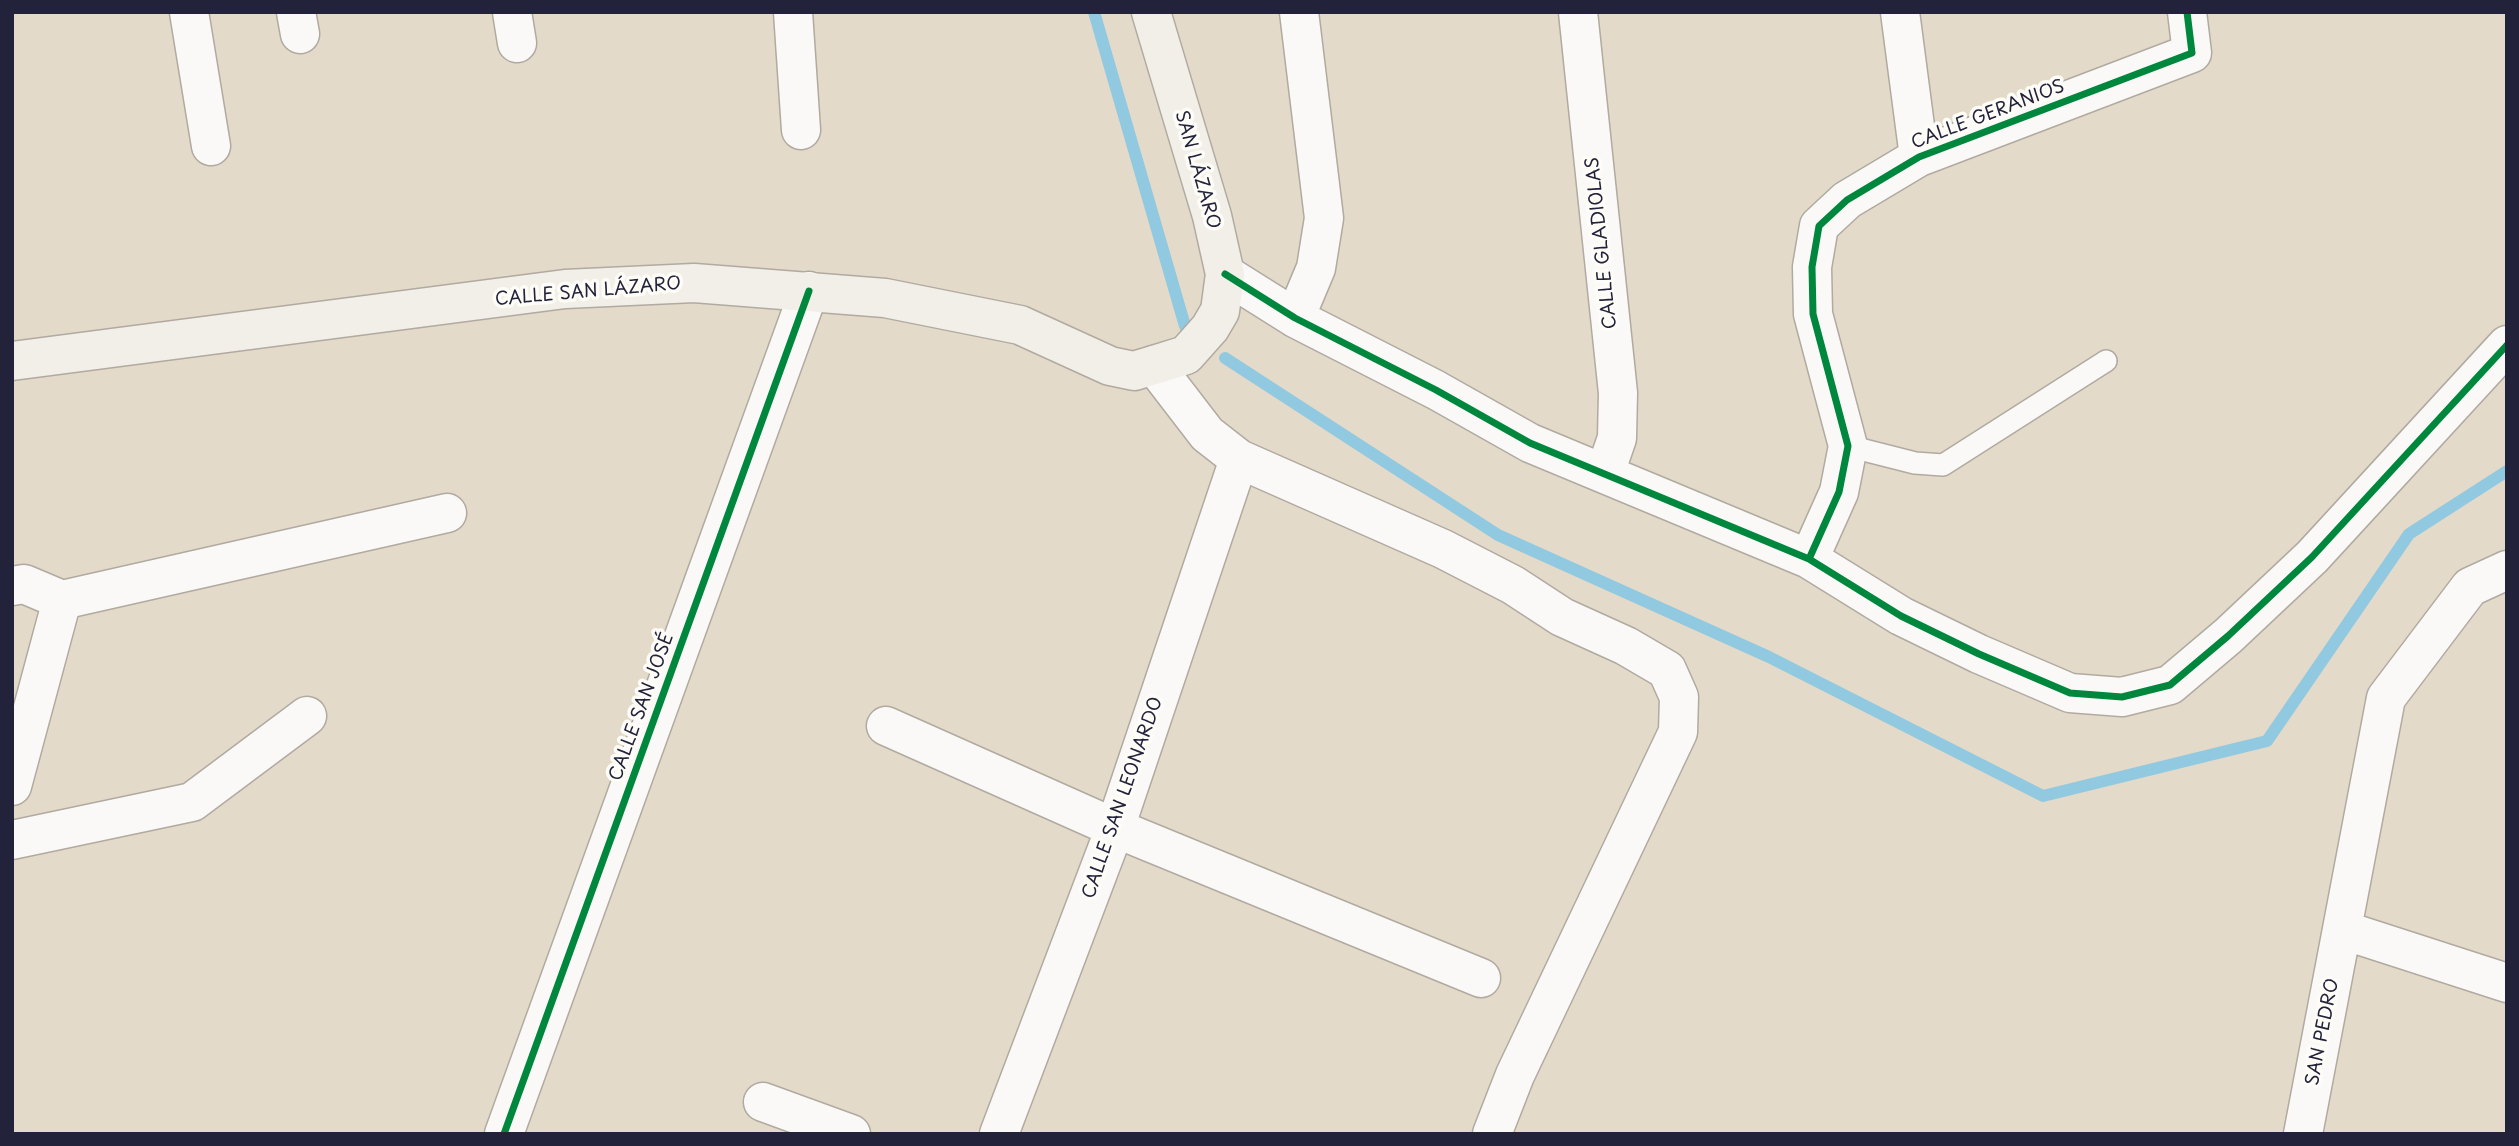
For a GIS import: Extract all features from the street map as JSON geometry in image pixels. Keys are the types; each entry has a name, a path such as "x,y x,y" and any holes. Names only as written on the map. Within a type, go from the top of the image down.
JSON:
{"main road":[{"name":"SAN LÁZARO","path":"1151,12 1212,216 1225,274 1220,311 1183,349"},
{"name":"CALLE SAN LÁZARO","path":"12,361 565,289 694,283 886,298 1020,325 1110,366 1134,371 1183,349"}],"street":[{"path":"190,12 211,146"},
{"path":"793,12 801,130"},
{"path":"1294,318 1316,268 1324,218 1299,12"},
{"name":"CALLE GLADIOLAS","path":"1578,12 1618,393 1617,438 1605,472"},
{"path":"1900,12 1919,157"},
{"name":"CALLE GERANIOS","path":"1809,559 1839,492 1848,446 1813,314 1812,267 1819,226 1847,200 1919,157 2192,53 2188,12"},
{"path":"1225,274 1294,318 1436,390 1530,443 1809,559 1901,615 1979,654 2070,692 2122,697 2170,685 2228,636 2312,557 2507,345"},
{"name":"CALLE SAN JOSÉ","path":"504,1134 809,291"},
{"path":"1183,349 1186,410 1207,434 1239,459 1443,549 1513,585 1562,617 1626,646 1667,670 1679,697 1678,732 1515,1075 1503,1131"},
{"name":"CALLE SAN LEONARDO","path":"999,1134 1115,828 1239,459"},
{"path":"12,586 24,584 62,600 447,513"},
{"name":"SAN PEDRO","path":"2303,1134 2386,698 2470,587 2507,570"},
{"path":"12,786 62,600"},
{"path":"12,840 192,802 307,716"},
{"path":"886,726 1115,828 1481,978"},
{"path":"2343,930 2507,983"},
{"path":"763,1102 851,1134"}],"lane":[{"path":"1848,446 1915,463 1943,465 2106,361"}],"waterway":[{"path":"1094,12 1185,326"},
{"path":"1225,358 1498,535 1769,657 2043,796 2267,741 2409,534 2507,471"}],"cycle path":[{"path":"1809,559 1839,492 1848,446 1813,314 1812,267 1819,226 1847,200 1919,157 2192,53 2187,12"},
{"path":"1225,274 1295,318 1436,390 1530,443 1809,559 1901,616 1979,654 2070,693 2122,697 2170,685 2228,636 2312,557 2507,345"},
{"path":"504,1134 809,291"}]}
